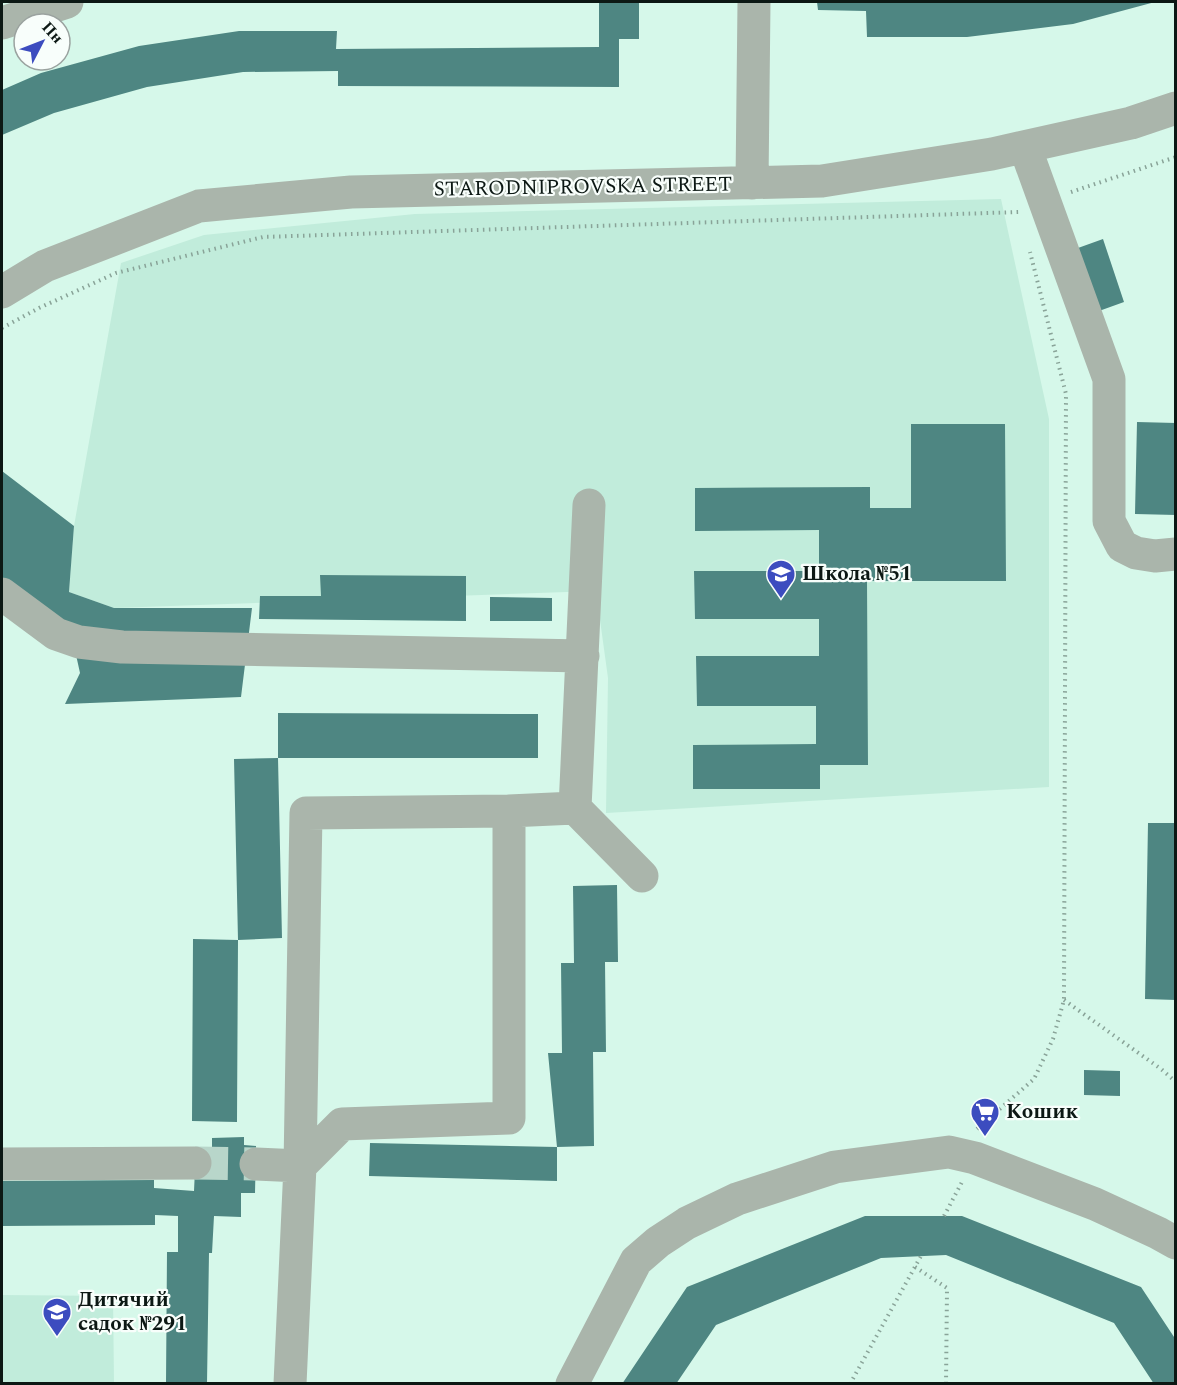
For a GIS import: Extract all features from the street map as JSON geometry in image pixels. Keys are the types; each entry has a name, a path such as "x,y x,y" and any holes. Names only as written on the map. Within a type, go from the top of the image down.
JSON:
{"street":[{"path":"2,23 67,2"},
{"path":"752,183 754,2"},
{"name":"STARODNIPROVSKA STREET","path":"2,292 45,267 199,207 351,192 822,181 992,154 1131,123 1176,108"},
{"path":"1025,147 1029,212 1109,378 1109,521 1122,546 1136,553 1155,556 1176,554"},
{"path":"589,505 575,808 642,876"},
{"path":"2,594 56,634 79,642 122,647 583,656"},
{"path":"290,1383 300,1166 306,813 575,808"},
{"path":"256,1164 300,1166 342,1124 508,1118 509,811"},
{"path":"572,1383 636,1261 658,1242 687,1223 737,1199 835,1167 962,1155 1095,1204 1176,1243"},
{"path":"2,1164 195,1163"}],"path":[{"path":"2,328 39,308 116,273 263,237 1029,212 1176,157"},
{"path":"944,1216 962,1155 1034,1079 1053,1039 1065,1000 1066,394 1029,246"},
{"path":"1065,1000 1176,1082"},
{"path":"850,1383 921,1256"},
{"path":"915,1268 947,1288 946,1383"}],"shaded area":[{"path":"1001,199 1049,419 1049,787 606,813 608,678 596,591 114,608 69,592 74,526 121,263 204,235 415,214"},
{"name":"Дитячий садок №291","path":"2,1295 113,1296 114,1383 2,1383"}],"building":[{"path":"599,2 639,2 639,39 619,39 619,87 338,86 338,71 243,72 147,87 54,113 2,135 2,90 45,72 72,72 72,64 139,46 239,31 337,31 336,49 599,47"},
{"path":"817,2 1155,2 1073,24 967,37 867,37 866,11 818,10"},
{"path":"1103,239 1124,302 1099,311 1078,248"},
{"path":"1137,422 1176,423 1176,515 1135,514"},
{"name":"Школа №51","path":"911,424 1005,424 1006,581 867,581 868,765 820,765 820,789 693,789 693,745 816,744 816,706 697,706 696,656 819,656 819,619 695,619 694,571 819,571 819,530 695,531 695,488 870,487 870,508 911,508"},
{"path":"2,471 74,526 69,592 114,608 252,608 241,697 65,704 80,673 71,632 2,581"},
{"path":"320,575 466,576 466,621 259,619 260,596 321,596"},
{"path":"490,597 552,598 552,621 490,621"},
{"path":"278,713 538,714 538,758 278,758"},
{"path":"278,758 282,938 238,940 234,759"},
{"path":"1148,823 1176,823 1176,1000 1145,999"},
{"path":"617,885 618,962 605,962 606,1052 593,1052 594,1146 557,1147 548,1053 562,1053 561,963 574,963 573,886"},
{"path":"193,939 238,940 237,1122 192,1121"},
{"path":"1084,1070 1120,1071 1120,1096 1084,1095"},
{"path":"244,1137 244,1145 256,1146 255,1193 241,1193 241,1217 214,1216 212,1253 209,1253 207,1384 166,1384 167,1252 178,1252 178,1216 155,1215 155,1225 2,1226 2,1181 154,1180 154,1188 194,1191 196,1148 212,1147 212,1138"},
{"path":"370,1143 557,1147 557,1181 369,1176"},
{"path":"865,1216 962,1216 1141,1287 1176,1340 1176,1384 1154,1384 1114,1323 946,1255 881,1258 716,1325 676,1384 622,1384 687,1287"}],"tunnel":[{"path":"195,1163 256,1164"}],"place":[{"name":"Школа №51","path":"781,600"},
{"name":"Кошик","path":"985,1138"},
{"name":"Дитячий садок №291","path":"57,1338"}]}
